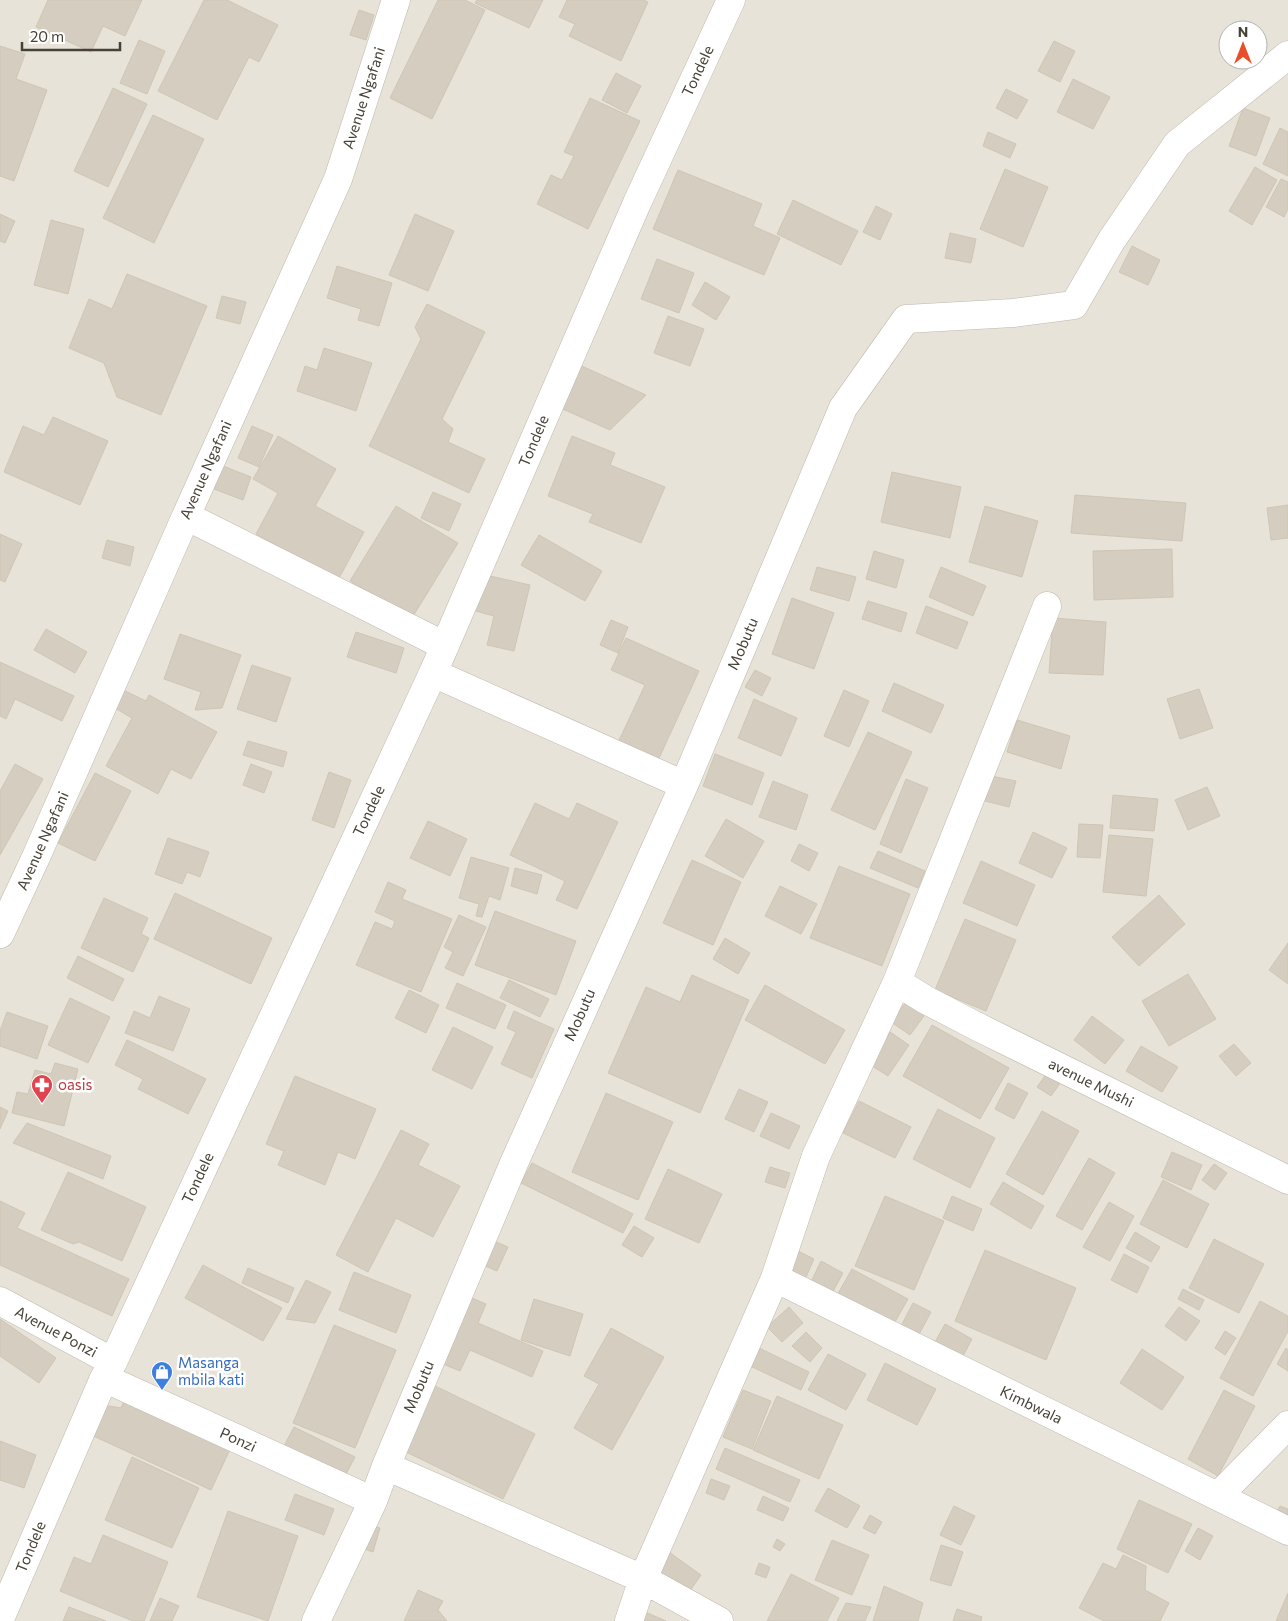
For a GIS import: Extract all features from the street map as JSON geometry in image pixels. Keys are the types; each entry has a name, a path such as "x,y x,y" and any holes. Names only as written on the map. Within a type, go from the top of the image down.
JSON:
{"street":[{"name":"Avenue Ngafani","path":"0,934 338,179 396,0"},
{"name":"Tondele","path":"0,1619 108,1370 434,673 637,203 731,0"},
{"name":"Mobutu","path":"316,1621 373,1501 514,1163 684,785 843,408 906,319 1013,313 1074,305 1111,241 1177,144 1288,54"},
{"path":"186,516 445,646"},
{"path":"629,1621 643,1579 774,1278 816,1156 897,982 1047,606"},
{"path":"434,673 684,785"},
{"name":"avenue Mushi","path":"897,982 926,1000 986,1031 1288,1180"},
{"name":"Kimbwala","path":"774,1278 1288,1531"},
{"name":"Avenue Ponzi","path":"0,1302 108,1370"},
{"name":"Ponzi","path":"108,1370 373,1501"},
{"path":"1218,1496 1288,1425"},
{"path":"386,1466 643,1579 719,1621"}],"shaded area":[{"path":"0,0 1288,0 1288,1621 0,1621"}],"building":[{"path":"48,0 142,0 125,36 103,26 91,52 36,27"},
{"path":"204,0 227,0 278,25 259,62 249,57 217,120 158,91"},
{"path":"438,0 465,0 485,10 432,119 390,98"},
{"path":"477,0 543,0 529,28 475,3"},
{"path":"567,0 643,0 648,2 621,61 569,36 575,24 559,17"},
{"path":"359,10 374,15 366,40 350,35"},
{"path":"139,40 165,51 147,94 120,83"},
{"path":"1054,41 1075,51 1060,82 1038,71"},
{"path":"0,46 25,54 16,79 47,90 14,181 0,176"},
{"path":"616,73 641,86 627,113 602,100"},
{"path":"1073,79 1110,97 1093,129 1057,112"},
{"path":"113,88 147,104 108,187 74,171"},
{"path":"1006,89 1028,100 1017,119 996,108"},
{"path":"590,98 640,121 588,229 537,204 551,175 562,180 574,156 564,152"},
{"path":"1243,108 1270,118 1256,156 1229,146"},
{"path":"153,115 204,139 154,243 103,218"},
{"path":"1280,128 1288,132 1288,176 1263,164"},
{"path":"988,132 1016,144 1010,158 983,146"},
{"path":"1255,167 1277,180 1252,225 1229,211"},
{"path":"1005,169 1048,187 1023,247 980,229"},
{"path":"678,170 762,204 753,226 780,238 764,275 653,229"},
{"path":"1281,179 1288,182 1288,209 1284,217 1266,207"},
{"path":"793,200 858,231 841,265 777,234"},
{"path":"876,206 892,214 880,240 863,232"},
{"path":"0,214 15,221 5,243 0,241"},
{"path":"415,214 454,231 428,291 389,275"},
{"path":"51,220 84,229 68,294 34,285"},
{"path":"950,233 976,239 971,263 945,258"},
{"path":"1132,246 1160,260 1148,285 1119,272"},
{"path":"657,259 694,273 679,313 641,299"},
{"path":"337,266 392,283 379,326 358,320 361,309 327,298"},
{"path":"127,274 207,306 161,415 117,397 104,363 69,348 89,299 112,309"},
{"path":"705,282 730,297 716,320 692,305"},
{"path":"222,296 246,302 240,324 216,318"},
{"path":"427,304 485,332 442,419 453,429 448,442 485,459 469,493 369,446 421,339 415,327"},
{"path":"668,316 704,329 690,366 654,353"},
{"path":"324,348 372,363 356,411 297,391 305,366 317,370"},
{"path":"575,363 646,395 610,430 556,406"},
{"path":"53,417 108,441 80,505 4,472 23,426 44,435"},
{"path":"252,426 273,435 259,467 238,458"},
{"path":"278,436 336,469 315,506 364,532 338,580 256,534 278,493 253,479"},
{"path":"572,436 615,453 610,465 665,487 641,543 589,522 593,514 548,496"},
{"path":"223,466 251,477 243,500 214,489"},
{"path":"892,472 961,487 950,538 881,522"},
{"path":"433,492 461,504 449,531 421,518"},
{"path":"1075,495 1186,503 1182,541 1071,533"},
{"path":"1288,505 1288,538 1271,540 1267,508"},
{"path":"396,506 458,543 412,618 350,581"},
{"path":"985,506 1038,521 1022,577 969,562"},
{"path":"0,534 22,544 5,582 0,580"},
{"path":"539,535 602,571 585,601 521,565"},
{"path":"107,540 134,547 130,566 102,558"},
{"path":"1172,549 1173,597 1094,600 1093,551"},
{"path":"874,551 904,560 896,588 866,579"},
{"path":"817,567 856,577 849,601 810,590"},
{"path":"941,567 986,586 973,616 929,597"},
{"path":"481,574 530,585 514,651 487,645 494,616 472,610"},
{"path":"792,598 834,613 814,669 772,654"},
{"path":"868,601 907,613 901,632 862,619"},
{"path":"926,606 968,622 957,649 916,633"},
{"path":"1053,618 1106,622 1103,675 1049,673"},
{"path":"611,620 628,627 618,653 600,645"},
{"path":"46,629 87,652 75,673 34,650"},
{"path":"356,632 404,648 396,673 347,657"},
{"path":"180,634 241,655 222,708 195,710 201,692 164,679"},
{"path":"626,638 699,671 655,767 615,749 645,685 611,670"},
{"path":"0,662 74,696 62,721 15,699 6,719 0,716"},
{"path":"252,665 291,678 276,722 237,709"},
{"path":"755,670 771,678 762,696 745,687"},
{"path":"894,683 944,705 931,733 882,711"},
{"path":"1199,689 1213,728 1180,739 1167,699"},
{"path":"123,690 146,701 149,695 217,732 191,779 171,769 158,794 106,766 132,718 113,707"},
{"path":"844,690 869,701 849,747 824,736"},
{"path":"754,699 797,718 781,756 738,738"},
{"path":"1017,720 1070,736 1061,769 1007,752"},
{"path":"868,732 912,752 875,830 831,810"},
{"path":"248,741 287,752 283,767 243,755"},
{"path":"715,754 764,773 752,805 703,786"},
{"path":"15,764 43,779 0,855 0,791"},
{"path":"251,764 272,772 264,793 243,785"},
{"path":"329,772 351,780 334,828 312,820"},
{"path":"95,773 131,791 95,861 58,843"},
{"path":"991,776 1016,781 1009,807 985,801"},
{"path":"906,779 928,788 901,853 880,844"},
{"path":"773,781 808,795 796,830 759,817"},
{"path":"1207,787 1220,816 1188,830 1175,800"},
{"path":"1113,795 1158,799 1154,831 1110,828"},
{"path":"535,803 569,819 577,803 618,822 577,909 556,900 565,881 510,855"},
{"path":"726,819 764,841 743,878 705,856"},
{"path":"428,821 467,839 450,876 410,858"},
{"path":"1079,824 1103,825 1100,858 1077,857"},
{"path":"1033,832 1067,848 1052,878 1019,863"},
{"path":"1109,835 1153,839 1146,896 1103,892"},
{"path":"168,838 209,852 200,877 187,872 182,884 155,874"},
{"path":"799,844 818,853 809,871 791,861"},
{"path":"878,851 925,871 918,888 870,868"},
{"path":"471,857 509,868 500,900 489,896 482,917 476,916 479,904 459,898"},
{"path":"692,860 741,882 713,945 663,923"},
{"path":"981,861 1035,885 1017,926 963,903"},
{"path":"839,866 910,894 882,966 810,938"},
{"path":"515,868 542,875 537,894 511,886"},
{"path":"388,882 406,890 402,899 452,919 421,992 356,965 375,922 392,929 395,921 375,912"},
{"path":"780,886 817,904 801,934 765,916"},
{"path":"175,893 272,938 251,984 154,939"},
{"path":"1159,895 1185,924 1139,966 1112,937"},
{"path":"104,898 148,918 141,934 149,938 133,972 81,948"},
{"path":"495,911 576,941 556,995 475,965"},
{"path":"459,915 486,927 463,976 445,968 453,952 444,947"},
{"path":"965,919 1016,940 986,1011 935,990"},
{"path":"725,938 750,953 738,974 713,959"},
{"path":"1288,943 1288,984 1269,970"},
{"path":"78,956 124,979 113,1001 67,978"},
{"path":"1188,974 1216,1019 1169,1046 1142,1001"},
{"path":"692,975 749,1000 700,1113 608,1073 646,987 680,1002"},
{"path":"509,980 549,999 540,1017 500,998"},
{"path":"457,983 506,1005 495,1029 446,1008"},
{"path":"765,985 845,1030 825,1064 745,1020"},
{"path":"409,990 439,1005 426,1033 395,1018"},
{"path":"159,996 190,1009 173,1051 125,1033 134,1011 150,1018"},
{"path":"70,998 110,1017 88,1063 48,1045"},
{"path":"906,1002 924,1016 910,1035 891,1022"},
{"path":"514,1011 554,1029 532,1078 501,1064 516,1032 507,1028"},
{"path":"7,1012 48,1026 37,1059 0,1046 0,1031"},
{"path":"1092,1016 1124,1040 1105,1064 1074,1040"},
{"path":"932,1025 1009,1068 980,1119 903,1076"},
{"path":"453,1027 493,1047 472,1089 432,1070"},
{"path":"890,1032 909,1045 888,1076 869,1064"},
{"path":"127,1040 206,1079 188,1114 138,1089 143,1079 115,1065"},
{"path":"1234,1044 1251,1063 1236,1076 1219,1056"},
{"path":"1141,1046 1178,1067 1162,1092 1126,1071"},
{"name":"oasis","path":"55,1063 78,1069 64,1126 12,1113 17,1092 28,1094 35,1070 51,1074"},
{"path":"1047,1073 1061,1082 1051,1096 1037,1087"},
{"path":"295,1076 376,1109 355,1159 338,1152 325,1185 278,1165 284,1151 266,1144"},
{"path":"1008,1083 1028,1093 1014,1119 995,1109"},
{"path":"739,1089 768,1102 754,1132 725,1119"},
{"path":"606,1093 673,1122 638,1200 572,1172"},
{"path":"859,1101 911,1127 895,1158 843,1133"},
{"path":"0,1107 8,1111 0,1129"},
{"path":"938,1109 995,1138 970,1188 913,1159"},
{"path":"1042,1111 1079,1131 1043,1195 1006,1174"},
{"path":"771,1113 800,1126 789,1149 760,1136"},
{"path":"27,1123 111,1156 103,1179 13,1143"},
{"path":"401,1130 429,1144 418,1165 460,1186 433,1237 396,1218 368,1272 336,1255"},
{"path":"1172,1152 1202,1165 1191,1190 1161,1177"},
{"path":"1089,1158 1115,1173 1082,1230 1056,1216"},
{"path":"532,1163 633,1214 623,1233 521,1183"},
{"path":"1214,1164 1227,1173 1215,1190 1202,1180"},
{"path":"770,1167 790,1173 785,1188 765,1182"},
{"path":"668,1169 722,1194 699,1243 645,1219"},
{"path":"68,1172 146,1207 122,1261 79,1242 73,1244 41,1230"},
{"path":"1163,1180 1209,1204 1187,1248 1140,1224"},
{"path":"1003,1182 1044,1206 1031,1229 990,1204"},
{"path":"885,1196 944,1221 914,1290 855,1266"},
{"path":"952,1196 982,1209 973,1231 943,1218"},
{"path":"0,1201 25,1213 17,1228 129,1279 112,1316 0,1265"},
{"path":"1109,1202 1134,1216 1110,1261 1083,1247"},
{"path":"634,1226 654,1238 642,1257 622,1245"},
{"path":"1135,1232 1160,1247 1151,1262 1126,1248"},
{"path":"489,1239 508,1247 497,1271 479,1263"},
{"path":"1214,1239 1264,1264 1239,1313 1189,1288"},
{"path":"796,1250 814,1259 803,1284 784,1275"},
{"path":"985,1250 1076,1288 1046,1360 955,1321"},
{"path":"1124,1254 1149,1267 1137,1293 1111,1280"},
{"path":"821,1261 843,1273 831,1295 810,1284"},
{"path":"203,1265 282,1308 263,1341 185,1298"},
{"path":"248,1268 294,1288 288,1303 242,1283"},
{"path":"852,1269 908,1299 892,1327 836,1297"},
{"path":"354,1272 411,1295 396,1333 339,1310"},
{"path":"306,1280 331,1292 315,1323 286,1319"},
{"path":"1183,1289 1204,1300 1199,1310 1178,1299"},
{"path":"467,1296 486,1304 478,1323 543,1351 532,1377 470,1350 460,1371 438,1362"},
{"path":"534,1299 583,1314 570,1356 521,1340"},
{"path":"1260,1301 1288,1316 1288,1331 1253,1396 1220,1378"},
{"path":"913,1303 931,1312 917,1338 899,1330"},
{"path":"789,1307 803,1323 782,1342 767,1327"},
{"path":"1179,1307 1200,1321 1186,1341 1165,1326"},
{"path":"0,1319 56,1358 39,1383 0,1356"},
{"path":"945,1324 972,1339 963,1356 935,1342"},
{"path":"334,1325 396,1350 355,1448 293,1423"},
{"path":"611,1328 664,1357 612,1450 574,1428 599,1384 584,1376"},
{"path":"1225,1331 1236,1338 1225,1355 1215,1348"},
{"path":"806,1332 822,1348 810,1362 792,1346"},
{"path":"757,1347 809,1372 801,1390 748,1365"},
{"path":"1286,1348 1288,1350 1288,1371 1277,1364"},
{"path":"1142,1349 1184,1377 1162,1410 1120,1383"},
{"path":"828,1354 866,1374 846,1410 808,1390"},
{"path":"885,1363 936,1389 917,1425 867,1400"},
{"path":"433,1385 535,1434 503,1499 402,1450"},
{"path":"743,1390 771,1401 752,1449 723,1437"},
{"path":"1224,1390 1255,1406 1218,1476 1188,1459"},
{"path":"127,1394 233,1443 211,1490 89,1434 103,1405 121,1408"},
{"path":"777,1396 843,1425 819,1479 753,1450"},
{"path":"294,1427 355,1457 345,1476 284,1446"},
{"path":"0,1441 36,1455 24,1488 0,1480"},
{"path":"725,1448 800,1480 790,1502 716,1469"},
{"path":"132,1457 199,1488 172,1548 105,1520"},
{"path":"711,1479 730,1486 724,1500 706,1493"},
{"path":"828,1488 860,1506 847,1528 815,1511"},
{"path":"295,1494 334,1509 324,1535 285,1520"},
{"path":"763,1496 789,1508 783,1521 757,1510"},
{"path":"1139,1500 1192,1524 1168,1573 1117,1549"},
{"path":"954,1506 975,1516 961,1545 940,1535"},
{"path":"1280,1506 1288,1509 1288,1525 1274,1518"},
{"path":"228,1511 298,1536 268,1621 197,1597"},
{"path":"870,1515 882,1522 875,1534 863,1528"},
{"path":"366,1524 380,1528 373,1552 359,1547"},
{"path":"1198,1528 1213,1536 1200,1560 1185,1551"},
{"path":"103,1535 168,1562 144,1621 133,1621 60,1591 74,1557 91,1564"},
{"path":"777,1539 785,1544 780,1551 773,1547"},
{"path":"832,1540 869,1555 852,1595 815,1580"},
{"path":"941,1545 963,1552 951,1586 930,1580"},
{"path":"666,1550 701,1575 687,1595 652,1570"},
{"path":"1123,1555 1146,1566 1145,1590 1169,1603 1160,1621 1104,1621 1079,1608 1103,1563 1116,1569"},
{"path":"759,1563 770,1567 766,1578 755,1574"},
{"path":"791,1574 839,1598 827,1621 767,1621"},
{"path":"884,1586 923,1603 918,1621 873,1621"},
{"path":"418,1590 443,1601 438,1610 447,1621 404,1621"},
{"path":"1288,1593 1288,1621 1276,1621"},
{"path":"160,1598 179,1606 172,1621 150,1621"},
{"path":"846,1603 871,1607 865,1621 837,1621"},
{"path":"69,1607 106,1621 63,1621"},
{"path":"957,1609 982,1617 981,1621 953,1621"},
{"path":"643,1611 666,1621 638,1621"}],"place":[{"name":"oasis","path":"42,1104"},
{"name":"Masanga mbila kati","path":"162,1391"}]}
